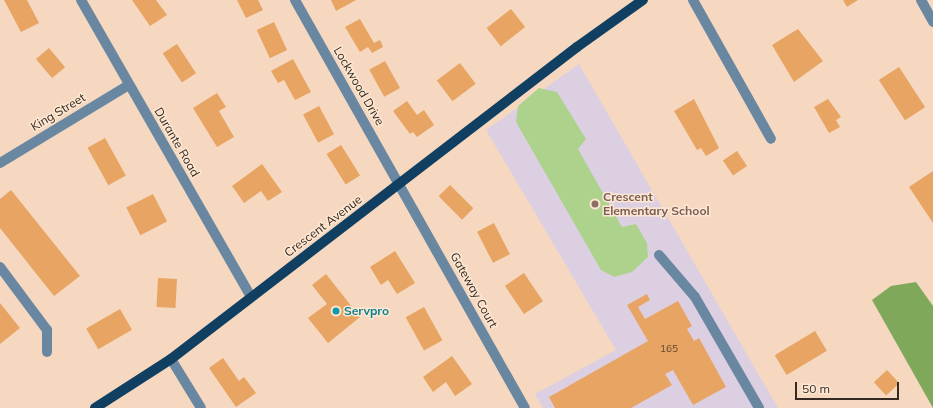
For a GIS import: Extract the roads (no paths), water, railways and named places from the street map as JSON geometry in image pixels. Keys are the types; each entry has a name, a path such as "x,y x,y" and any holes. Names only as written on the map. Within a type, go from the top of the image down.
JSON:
{"main road":[{"name":"Crescent Avenue","path":"95,408 171,359 562,58 643,0"}],"street":[{"name":"Durante Road","path":"81,0 251,297"},
{"name":"Lockwood Drive","path":"295,0 400,184"},
{"path":"693,0 771,139"},
{"path":"921,0 933,22"},
{"name":"King Street","path":"0,163 129,85"},
{"name":"Gateway Court","path":"400,184 525,408"},
{"path":"659,255 695,297 759,408"},
{"path":"0,268 47,330 47,352"},
{"path":"171,359 201,408"}],"place":[{"name":"Crescent Elementary School","path":"595,204"},
{"name":"Servpro","path":"336,311"}]}
